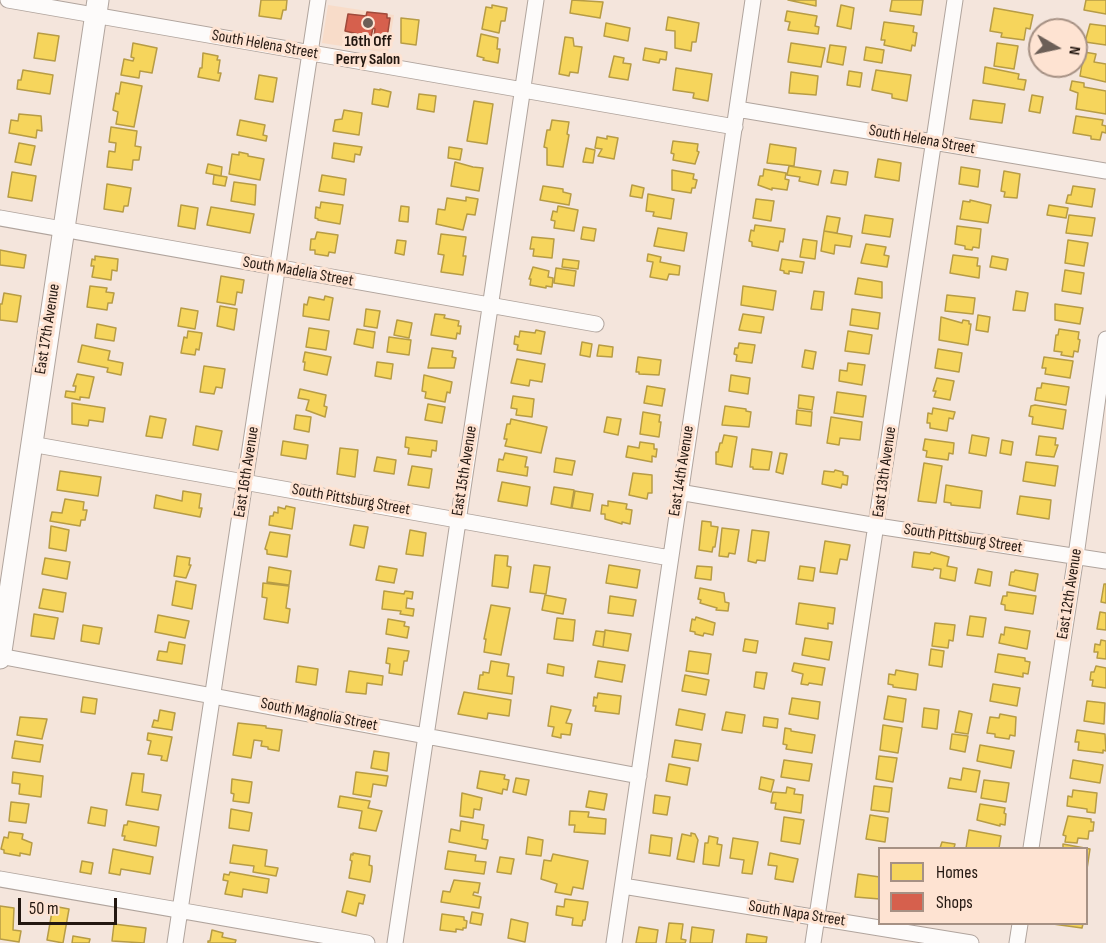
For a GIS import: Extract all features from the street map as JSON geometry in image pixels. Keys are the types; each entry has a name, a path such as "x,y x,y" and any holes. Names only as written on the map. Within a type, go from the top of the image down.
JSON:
{"street":[{"name":"South Helena Street","path":"8,0 96,7 310,52 735,127"},
{"name":"East 16th Avenue","path":"175,943 318,0"},
{"name":"East 15th Avenue","path":"395,943 536,0"},
{"name":"East 14th Avenue","path":"614,943 753,0"},
{"name":"East 13th Avenue","path":"813,943 955,0"},
{"name":"East 17th Avenue","path":"0,656 96,7"},
{"name":"South Helena Street","path":"737,109 1106,171"},
{"name":"South Madelia Street","path":"0,218 596,324"},
{"name":"East 12th Avenue","path":"1031,847 1076,556 1106,339"},
{"name":"South Pittsburg Street","path":"31,444 670,558"},
{"name":"South Pittsburg Street","path":"679,492 877,526 1106,561"},
{"name":"South Magnolia Street","path":"0,656 639,776"},
{"path":"0,879 367,943"},
{"name":"South Napa Street","path":"623,886 971,943"},
{"path":"1017,943 1020,925"}],"shaded area":[{"path":"328,5 394,15 388,53 322,43"}],"building: Homes":[{"path":"261,0 287,0 286,10 283,10 281,19 259,16"},
{"path":"572,0 603,2 600,18 570,13"},
{"path":"788,0 816,0 816,6"},
{"path":"892,0 923,0 921,15 890,11"},
{"path":"1086,0 1106,0 1106,14 1084,10"},
{"path":"492,5 507,8 505,21 501,21 499,33 482,29 486,7 492,8"},
{"path":"841,5 854,8 851,29 837,26"},
{"path":"994,8 1033,15 1032,18 1028,18 1028,28 1026,28 1024,40 1001,37 1002,33 990,31"},
{"path":"787,11 817,16 815,26 819,27 818,34 788,30 790,22 785,21"},
{"path":"668,17 699,23 696,42 692,42 691,51 675,48 675,31 666,30"},
{"path":"401,18 419,20 416,45 401,43"},
{"path":"884,22 914,26 913,32 917,33 915,46 912,45 911,51 884,45 885,40 881,40"},
{"path":"606,23 630,28 628,41 604,36"},
{"path":"1090,24 1106,26 1106,45 1088,42"},
{"path":"38,33 59,36 55,61 34,58"},
{"path":"481,34 498,38 497,49 500,49 498,63 483,60 484,58 477,56"},
{"path":"565,37 573,38 574,46 582,47 578,73 570,72 569,76 559,74"},
{"path":"133,43 157,48 152,73 140,71 139,78 121,75 124,59 133,61 134,58 131,57"},
{"path":"791,43 825,48 821,67 788,62"},
{"path":"997,43 1018,46 1014,69 994,66"},
{"path":"830,45 846,47 843,65 827,62"},
{"path":"866,47 884,50 882,63 864,60"},
{"path":"645,48 667,52 666,60 660,59 659,63 643,60"},
{"path":"203,53 218,56 217,60 220,60 218,73 221,73 219,81 198,77 200,68 202,68"},
{"path":"1088,53 1096,54 1094,62 1106,64 1106,82 1088,78"},
{"path":"614,56 624,58 623,63 631,64 628,80 609,77"},
{"path":"985,67 1019,74 1018,79 1026,80 1024,90 983,83"},
{"path":"676,68 712,74 708,101 693,98 694,93 673,90"},
{"path":"23,70 53,75 50,94 17,89"},
{"path":"876,70 911,75 907,101 892,98 892,94 872,90"},
{"path":"849,71 862,73 860,87 847,85"},
{"path":"791,72 818,76 816,95 789,93"},
{"path":"259,75 277,78 273,102 255,99"},
{"path":"1072,81 1084,83 1084,87 1106,91 1106,114 1076,109 1078,93 1070,90"},
{"path":"121,82 142,86 134,127 116,124 118,112 113,110"},
{"path":"374,89 391,92 388,107 372,104"},
{"path":"419,94 436,96 434,112 417,109"},
{"path":"1032,95 1043,97 1040,113 1029,111"},
{"path":"973,100 1005,104 1002,123 970,119"},
{"path":"474,101 493,104 487,144 467,141"},
{"path":"344,110 362,113 359,135 333,131 335,120 342,119"},
{"path":"19,114 41,116 42,131 37,130 36,138 9,133 11,120 18,121"},
{"path":"1076,116 1103,120 1102,125 1106,126 1106,133 1102,132 1100,140 1073,133"},
{"path":"240,120 265,125 263,135 267,136 266,141 237,135"},
{"path":"552,120 569,122 563,167 547,165 547,148 544,147 547,130 550,130"},
{"path":"111,127 137,131 135,146 141,147 139,160 133,160 132,170 107,167 109,151 115,152 116,143 109,142"},
{"path":"607,136 618,138 614,159 598,156 602,149 595,148 597,137 607,139"},
{"path":"673,141 698,144 697,151 699,152 695,164 673,160 674,154 671,153"},
{"path":"19,143 35,146 31,165 15,162"},
{"path":"334,143 362,147 360,155 355,154 354,162 332,158"},
{"path":"770,144 796,148 794,166 767,163"},
{"path":"449,147 462,149 460,160 448,158"},
{"path":"586,148 595,150 593,163 583,162"},
{"path":"239,152 264,159 260,180 229,174 232,154 239,155"},
{"path":"878,159 901,163 899,181 875,177"},
{"path":"455,162 483,168 479,191 451,186"},
{"path":"208,164 222,167 221,176 206,173"},
{"path":"789,166 821,171 818,185 799,181 800,177 787,175"},
{"path":"961,167 980,170 978,187 959,184"},
{"path":"764,169 786,173 785,179 789,180 787,190 772,188 772,190 758,185"},
{"path":"672,170 694,174 693,179 697,180 691,193 672,190"},
{"path":"834,170 848,172 846,185 831,183"},
{"path":"1004,171 1020,174 1017,198 1004,197 1005,192 1001,191"},
{"path":"12,172 36,176 32,201 8,197"},
{"path":"214,175 227,177 225,186 213,184"},
{"path":"322,175 346,179 344,195 319,191"},
{"path":"234,182 256,185 255,205 231,201"},
{"path":"107,184 131,188 128,206 124,206 123,212 104,209"},
{"path":"632,185 644,188 642,198 630,196"},
{"path":"543,186 563,189 563,192 571,194 569,205 540,200"},
{"path":"1073,186 1095,189 1092,207 1066,203"},
{"path":"648,194 674,199 671,219 653,216 654,212 646,211"},
{"path":"466,197 478,199 475,215 467,214 463,230 436,224 438,209 445,210 447,198 466,201"},
{"path":"756,199 774,201 771,221 753,218"},
{"path":"970,200 991,205 988,223 960,219 963,201 970,202"},
{"path":"321,202 343,205 340,224 315,218 316,207 320,208"},
{"path":"181,205 198,208 195,229 178,226"},
{"path":"1049,205 1068,208 1066,218 1047,215"},
{"path":"401,206 409,207 408,222 399,221"},
{"path":"558,206 578,210 574,231 554,228 555,221 551,220 553,211 557,212"},
{"path":"211,207 254,214 250,233 207,225"},
{"path":"865,215 893,219 890,237 862,233"},
{"path":"1069,215 1095,218 1092,236 1066,233"},
{"path":"827,216 840,218 837,233 824,231"},
{"path":"755,225 785,229 783,242 780,241 778,251 752,246 752,242 749,241 751,230 754,231"},
{"path":"957,226 981,229 979,248 965,249 965,246 955,244"},
{"path":"583,227 596,229 594,241 581,239"},
{"path":"658,228 687,233 684,251 654,246"},
{"path":"824,231 852,236 850,247 835,245 834,254 821,251"},
{"path":"317,232 338,235 335,253 329,252 328,256 315,254 315,250 310,250 311,239 315,239"},
{"path":"441,234 466,237 463,275 441,272 444,255 438,254"},
{"path":"532,237 554,239 552,258 533,256 534,249 530,249"},
{"path":"803,239 817,241 815,259 800,257"},
{"path":"397,240 406,241 404,255 395,253"},
{"path":"1068,240 1088,243 1084,266 1065,263"},
{"path":"866,244 886,247 884,255 889,256 887,267 861,263"},
{"path":"0,250 26,255 24,268 0,265"},
{"path":"648,254 661,257 660,262 680,266 679,275 669,274 667,280 650,277 653,262 647,261"},
{"path":"953,255 978,258 979,278 950,273"},
{"path":"95,256 118,259 117,271 112,270 111,280 92,277 94,266 91,266 92,259 95,260"},
{"path":"992,256 1008,259 1006,270 990,267"},
{"path":"563,259 579,261 578,269 562,267"},
{"path":"782,259 804,262 802,273 789,271 789,274 784,273 780,270"},
{"path":"533,267 549,271 548,277 553,278 552,287 530,285 531,279 529,279"},
{"path":"556,268 576,271 574,286 554,283"},
{"path":"1065,270 1084,273 1081,294 1062,291"},
{"path":"221,276 244,280 242,293 237,292 235,305 217,302"},
{"path":"858,278 882,282 882,298 855,294"},
{"path":"90,286 107,288 106,292 114,293 112,303 108,303 107,310 87,307"},
{"path":"743,286 776,291 773,310 741,305"},
{"path":"814,291 824,292 822,310 811,309"},
{"path":"1016,291 1028,293 1025,311 1013,310"},
{"path":"4,293 21,296 17,322 0,320 0,304 2,304"},
{"path":"947,295 975,298 973,314 945,311"},
{"path":"325,296 333,298 329,320 303,316 304,304 307,305 309,297 324,300"},
{"path":"1055,304 1083,308 1080,324 1055,320"},
{"path":"220,306 237,309 234,330 217,326"},
{"path":"181,308 198,311 195,329 178,326"},
{"path":"366,309 380,311 377,328 364,326"},
{"path":"852,309 880,313 878,329 850,325"},
{"path":"435,314 445,315 444,318 459,321 460,334 457,333 456,339 431,335"},
{"path":"743,314 764,317 761,333 739,330"},
{"path":"978,315 990,317 988,332 976,330"},
{"path":"941,317 962,323 963,320 969,321 971,324 968,345 939,340"},
{"path":"397,320 412,323 409,338 394,335"},
{"path":"97,324 116,328 114,341 95,338"},
{"path":"309,328 329,331 326,350 306,347"},
{"path":"357,329 375,332 373,348 354,344"},
{"path":"1059,329 1079,332 1078,352 1074,351 1073,357 1054,351"},
{"path":"536,330 545,332 541,354 517,350 518,345 514,344 515,336 519,337 520,331 535,333"},
{"path":"188,331 202,333 199,350 196,349 195,355 181,353 184,337 187,338"},
{"path":"848,331 872,335 869,354 845,351"},
{"path":"389,337 411,340 409,355 387,352"},
{"path":"582,342 592,344 590,357 580,355"},
{"path":"739,343 755,345 752,363 736,361 735,348 738,348"},
{"path":"82,345 110,351 108,360 123,363 121,375 107,372 108,368 78,362"},
{"path":"599,345 613,347 612,357 597,356"},
{"path":"432,348 453,351 452,357 456,358 454,368 428,368"},
{"path":"938,349 962,353 959,372 935,368"},
{"path":"805,350 816,352 813,369 802,367"},
{"path":"305,352 331,357 327,375 304,370"},
{"path":"638,357 661,360 659,375 636,372"},
{"path":"1044,357 1073,361 1070,378 1045,374 1046,368 1042,368"},
{"path":"517,359 545,364 542,382 530,380 529,386 511,383"},
{"path":"377,362 393,364 391,379 375,376"},
{"path":"848,363 865,365 862,385 839,381 840,370 847,371"},
{"path":"204,366 225,369 222,388 216,387 214,394 200,392"},
{"path":"77,374 94,377 89,398 80,397 80,400 65,397 66,391 75,392 76,386 73,386"},
{"path":"424,375 452,382 445,402 425,398 426,392 422,391"},
{"path":"731,375 750,378 748,394 729,391"},
{"path":"937,378 954,381 950,400 934,397 936,391 933,391"},
{"path":"1042,383 1069,387 1066,405 1035,400 1037,388 1041,388"},
{"path":"647,386 665,389 662,406 644,403"},
{"path":"300,389 326,395 325,417 306,410 309,400 298,398"},
{"path":"837,392 866,396 863,417 834,413"},
{"path":"799,395 814,397 812,410 798,408"},
{"path":"513,396 534,399 532,417 516,415 517,409 511,408"},
{"path":"72,403 105,408 103,422 89,420 88,426 72,424"},
{"path":"428,404 445,407 442,423 425,420"},
{"path":"725,406 751,412 749,427 722,425"},
{"path":"1031,406 1066,410 1063,429 1032,424 1033,417 1029,416"},
{"path":"933,408 955,412 953,419 949,418 947,431 930,428 930,423 927,423 928,413 932,414"},
{"path":"797,410 812,412 811,426 796,424"},
{"path":"643,412 660,415 659,437 640,434"},
{"path":"296,415 311,417 309,432 294,429"},
{"path":"150,416 166,419 162,438 146,436"},
{"path":"607,417 621,419 618,435 604,432"},
{"path":"831,417 862,422 860,440 840,438 839,445 827,443"},
{"path":"511,419 547,427 541,453 505,446 507,424 510,424"},
{"path":"196,426 222,431 218,450 193,445"},
{"path":"724,435 737,437 732,467 716,464 716,452 718,452"},
{"path":"972,435 989,438 986,456 969,453"},
{"path":"1039,436 1056,438 1055,445 1058,445 1054,457 1036,455"},
{"path":"406,437 437,441 436,451 432,450 431,457 408,454 409,448 405,447"},
{"path":"925,439 954,443 953,454 949,453 948,460 926,457 927,451 923,450"},
{"path":"1002,440 1013,442 1011,455 1000,453"},
{"path":"283,441 308,445 306,459 281,455"},
{"path":"640,442 654,444 654,449 657,449 656,457 652,456 652,462 626,457 628,446 639,448"},
{"path":"340,448 358,450 355,477 337,474"},
{"path":"752,449 772,452 769,470 750,467"},
{"path":"505,453 527,457 525,467 528,467 527,476 497,471 499,459 503,460"},
{"path":"780,453 787,454 783,474 776,472"},
{"path":"377,457 396,460 394,474 374,471"},
{"path":"556,458 575,461 572,475 554,472"},
{"path":"1026,462 1058,466 1055,486 1023,481"},
{"path":"924,463 942,466 936,503 918,501"},
{"path":"412,466 432,469 429,488 408,485"},
{"path":"835,470 848,476 847,485 842,484 841,488 822,484 824,471 834,472"},
{"path":"60,471 101,477 98,496 57,490"},
{"path":"633,473 652,475 652,493 648,493 647,499 629,495"},
{"path":"502,482 530,487 527,506 498,501"},
{"path":"946,485 982,491 980,508 951,505 951,503 944,502"},
{"path":"554,487 574,490 571,508 551,504"},
{"path":"183,491 201,494 200,517 154,508 156,495 182,501"},
{"path":"575,491 593,494 590,511 572,508"},
{"path":"1020,496 1051,500 1049,519 1017,514"},
{"path":"65,499 84,502 83,510 87,510 85,520 81,520 80,526 50,521 52,512 62,513"},
{"path":"608,501 627,504 626,509 632,510 630,524 605,519 605,514 601,514 602,505 608,506"},
{"path":"286,506 295,508 292,529 269,525 270,516 273,516 274,512 278,513 278,507 285,509"},
{"path":"702,521 711,522 711,526 718,527 712,552 699,550"},
{"path":"354,525 368,527 364,548 350,545"},
{"path":"51,526 69,530 66,551 49,548"},
{"path":"722,528 739,530 735,554 729,553 728,557 719,556"},
{"path":"410,530 426,533 423,556 406,554"},
{"path":"752,530 769,532 765,561 757,560 756,563 748,561"},
{"path":"270,532 290,535 287,557 267,554 265,549"},
{"path":"825,541 850,545 847,560 840,559 837,574 820,572"},
{"path":"914,552 930,554 931,552 949,557 947,566 957,568 955,581 940,578 941,569 912,567"},
{"path":"495,555 508,556 507,566 511,567 508,588 492,586"},
{"path":"177,556 190,558 189,565 191,565 186,578 174,576"},
{"path":"45,558 70,562 67,579 42,574"},
{"path":"534,565 550,567 546,594 530,592"},
{"path":"609,565 640,570 637,588 606,583"},
{"path":"379,566 397,569 394,583 376,580"},
{"path":"697,566 712,567 711,580 695,578"},
{"path":"800,566 815,568 813,581 798,579"},
{"path":"269,567 291,571 289,585 267,582"},
{"path":"978,569 992,572 990,586 975,583"},
{"path":"1015,570 1038,574 1035,591 1009,585 1011,572"},
{"path":"176,581 196,585 192,609 172,605"},
{"path":"263,583 289,586 286,608 290,609 288,623 264,619 267,598 262,597"},
{"path":"1104,584 1106,584 1106,603 1101,602"},
{"path":"700,588 724,593 725,602 729,603 728,611 716,610 717,608 700,603 701,600 698,599"},
{"path":"43,589 66,593 63,612 39,608"},
{"path":"384,591 404,594 405,591 413,592 412,599 407,598 406,608 414,609 413,616 400,614 401,611 382,609"},
{"path":"1007,592 1036,596 1033,614 1005,610 1005,605 1001,604"},
{"path":"545,595 566,599 563,614 542,610"},
{"path":"610,596 636,600 633,616 608,613"},
{"path":"799,603 835,608 833,624 828,623 828,629 796,624"},
{"path":"491,605 510,608 501,655 484,652 486,639 484,639"},
{"path":"1100,612 1106,613 1106,630 1097,629"},
{"path":"34,614 58,618 54,639 31,636"},
{"path":"158,615 189,621 185,638 155,632"},
{"path":"970,616 986,618 983,637 967,635"},
{"path":"696,617 715,623 713,635 704,633 703,636 690,631 692,619 695,620"},
{"path":"557,618 575,620 573,641 554,639"},
{"path":"388,619 405,622 404,626 409,627 407,638 386,634"},
{"path":"935,623 955,625 953,641 949,640 948,648 932,646"},
{"path":"83,625 102,628 99,644 81,641"},
{"path":"1005,627 1030,631 1027,649 999,643 1001,634 1004,635"},
{"path":"605,630 631,634 628,651 603,647"},
{"path":"596,631 605,632 603,647 593,645"},
{"path":"805,638 832,642 829,660 802,655"},
{"path":"745,639 758,641 756,653 743,651"},
{"path":"1101,640 1106,641 1106,659 1097,658 1098,652 1094,652 1095,644 1100,645"},
{"path":"169,642 185,645 182,664 157,660 159,651 167,652"},
{"path":"388,648 409,651 407,661 404,661 402,675 389,673 390,664 386,663"},
{"path":"931,649 944,651 942,667 929,665"},
{"path":"689,651 711,654 708,674 686,671"},
{"path":"998,654 1025,658 1025,661 1030,662 1028,674 1023,673 1023,677 995,672"},
{"path":"491,661 509,664 507,676 514,677 512,694 478,689 480,675 483,675 483,672 489,673"},
{"path":"598,661 625,665 622,682 595,677"},
{"path":"794,663 825,668 822,685 801,684 803,674 792,671"},
{"path":"548,664 564,667 563,676 547,673"},
{"path":"298,666 318,669 316,685 296,682"},
{"path":"1096,666 1106,668 1106,688 1092,686 1091,672 1094,672"},
{"path":"896,670 918,674 916,690 893,687 888,684 889,674 895,675"},
{"path":"349,671 383,676 382,685 367,683 366,694 346,692"},
{"path":"756,672 767,673 764,689 754,687"},
{"path":"685,675 709,680 706,695 682,691"},
{"path":"993,684 1020,688 1017,706 990,701"},
{"path":"464,692 511,700 509,716 488,713 487,719 458,714"},
{"path":"598,693 621,696 619,714 595,711 594,697 597,698"},
{"path":"888,696 906,699 903,722 884,719"},
{"path":"83,697 97,699 95,714 81,712"},
{"path":"792,698 820,702 818,719 789,714"},
{"path":"1087,701 1105,703 1104,724 1084,721"},
{"path":"551,706 571,710 566,723 572,724 570,735 561,734 561,738 552,736 554,727 548,726"},
{"path":"924,708 939,710 937,729 922,727"},
{"path":"679,709 705,714 702,730 676,725"},
{"path":"160,710 175,713 172,730 152,727 154,720 158,721"},
{"path":"959,711 972,714 968,734 955,732"},
{"path":"726,712 745,715 742,733 722,730"},
{"path":"1000,714 1016,717 1015,736 1010,735 1009,739 987,733 990,717 999,718"},
{"path":"20,717 47,719 42,739 17,735"},
{"path":"764,717 778,719 777,728 763,726"},
{"path":"238,723 282,730 279,751 261,746 262,741 254,740 251,758 233,755"},
{"path":"883,725 902,728 898,753 880,750"},
{"path":"785,728 815,735 812,753 786,749 787,745 783,744"},
{"path":"1077,730 1105,734 1106,751 1103,750 1103,753 1078,750 1079,742 1075,742"},
{"path":"148,733 172,737 167,761 161,760 162,756 148,754 151,741 147,740"},
{"path":"952,734 968,736 965,752 950,749"},
{"path":"675,740 701,744 698,761 672,757"},
{"path":"15,741 43,745 40,762 12,758"},
{"path":"980,745 1014,751 1011,768 977,761"},
{"path":"374,751 389,753 387,771 371,768"},
{"path":"879,756 897,758 893,782 876,779"},
{"path":"784,760 812,764 809,781 781,777"},
{"path":"1073,760 1103,765 1100,783 1070,778"},
{"path":"669,764 690,768 687,785 666,781"},
{"path":"963,768 980,771 976,792 948,788 950,778 961,780"},
{"path":"480,771 505,775 504,779 509,780 507,790 503,789 502,794 477,788"},
{"path":"13,772 43,776 41,797 19,794 20,784 12,783"},
{"path":"356,772 388,776 386,786 373,784 371,797 353,794"},
{"path":"132,773 144,774 142,792 161,795 158,810 126,805"},
{"path":"761,777 774,780 771,792 759,789"},
{"path":"516,778 529,780 526,795 513,792"},
{"path":"232,779 252,782 249,803 233,801"},
{"path":"984,780 1009,783 1006,802 981,798"},
{"path":"874,786 892,788 889,812 871,810"},
{"path":"787,787 795,789 794,794 803,795 801,813 775,809 776,803 771,803 773,792 786,793"},
{"path":"1073,790 1097,793 1095,813 1087,812 1087,809 1067,806 1068,796 1072,797"},
{"path":"589,791 607,794 604,810 586,807"},
{"path":"462,793 482,798 480,810 474,809 473,818 460,816"},
{"path":"655,795 670,797 667,815 653,813"},
{"path":"340,796 370,801 368,808 382,811 376,831 359,828 362,811 338,807"},
{"path":"11,802 29,804 26,823 9,821"},
{"path":"980,804 1005,808 1005,825 1000,824 1000,826 977,820"},
{"path":"91,807 107,810 105,826 88,823"},
{"path":"231,809 252,813 249,831 229,828"},
{"path":"570,811 589,812 588,817 606,819 605,834 574,832 575,825 569,825"},
{"path":"870,815 888,818 885,842 866,839"},
{"path":"1068,816 1091,819 1091,822 1094,822 1093,831 1089,831 1088,839 1078,838 1077,843 1065,842 1066,836 1063,835"},
{"path":"784,817 804,820 800,844 781,841"},
{"path":"128,821 159,827 156,846 124,840 125,836 122,836 124,825 127,825"},
{"path":"461,821 484,825 482,839 488,840 486,849 449,842 451,829 460,831"},
{"path":"969,830 1001,836 999,847 966,847"},
{"path":"9,832 23,834 22,839 32,843 30,855 4,853 1,849 4,837 8,838"},
{"path":"691,833 695,834 698,840 694,862 677,859 682,834 691,836"},
{"path":"651,835 672,838 670,856 649,853"},
{"path":"709,836 718,838 717,844 722,845 719,866 703,864 705,843 708,843"},
{"path":"528,837 543,840 541,856 526,854"},
{"path":"733,838 758,842 752,874 742,873 744,860 730,858"},
{"path":"942,842 955,844 954,847 940,847"},
{"path":"1063,844 1080,847 1063,847"},
{"path":"233,845 267,850 265,866 278,868 276,876 253,872 254,866 230,863"},
{"path":"113,849 153,857 150,874 121,869 120,875 109,873"},
{"path":"448,851 476,855 475,861 486,862 484,874 445,869"},
{"path":"353,853 370,856 369,865 372,866 372,871 370,882 349,878 352,861 350,860"},
{"path":"770,853 798,859 793,882 775,879 777,866 768,865"},
{"path":"553,854 588,861 583,889 573,887 571,895 555,892 557,884 541,879 544,860 551,861"},
{"path":"500,857 514,859 511,874 497,872"},
{"path":"82,861 93,863 91,874 80,872"},
{"path":"230,872 269,879 267,893 243,889 242,897 225,894 228,881 223,880 224,874 229,875"},
{"path":"858,874 878,877 878,899 855,897"},
{"path":"454,880 480,883 478,893 474,892 473,895 481,897 479,908 441,902 443,891 450,892"},
{"path":"347,891 365,895 363,904 359,903 356,916 342,912"},
{"path":"565,899 588,902 582,926 572,925 573,918 556,915 557,906 564,907"},
{"path":"0,906 14,908 13,930 21,931 19,942 0,939"},
{"path":"53,906 69,909 63,943 47,940"},
{"path":"472,912 483,914 481,925 470,923"},
{"path":"442,914 464,917 467,921 466,928 456,929 456,932 440,930"},
{"path":"511,919 528,923 525,942 508,938"},
{"path":"669,923 683,924 681,939 686,940 685,943 666,943"},
{"path":"114,924 146,928 144,943 112,941"},
{"path":"1060,925 1083,925 1082,928"},
{"path":"639,927 658,930 656,943 636,943"},
{"path":"692,927 714,930 712,943 690,943"},
{"path":"212,930 223,933 222,937 236,940 235,943 208,943"},
{"path":"747,934 767,937 766,943 746,943"},
{"path":"73,936 90,939 89,943 72,943"}],"building: Shops":[{"name":"16th Off Perry Salon","path":"367,12 387,14 387,18 390,18 387,38 374,36 375,29 373,28 371,37 345,31 348,14 366,16"}],"place":[{"name":"16th Off Perry Salon","path":"368,23"}]}
